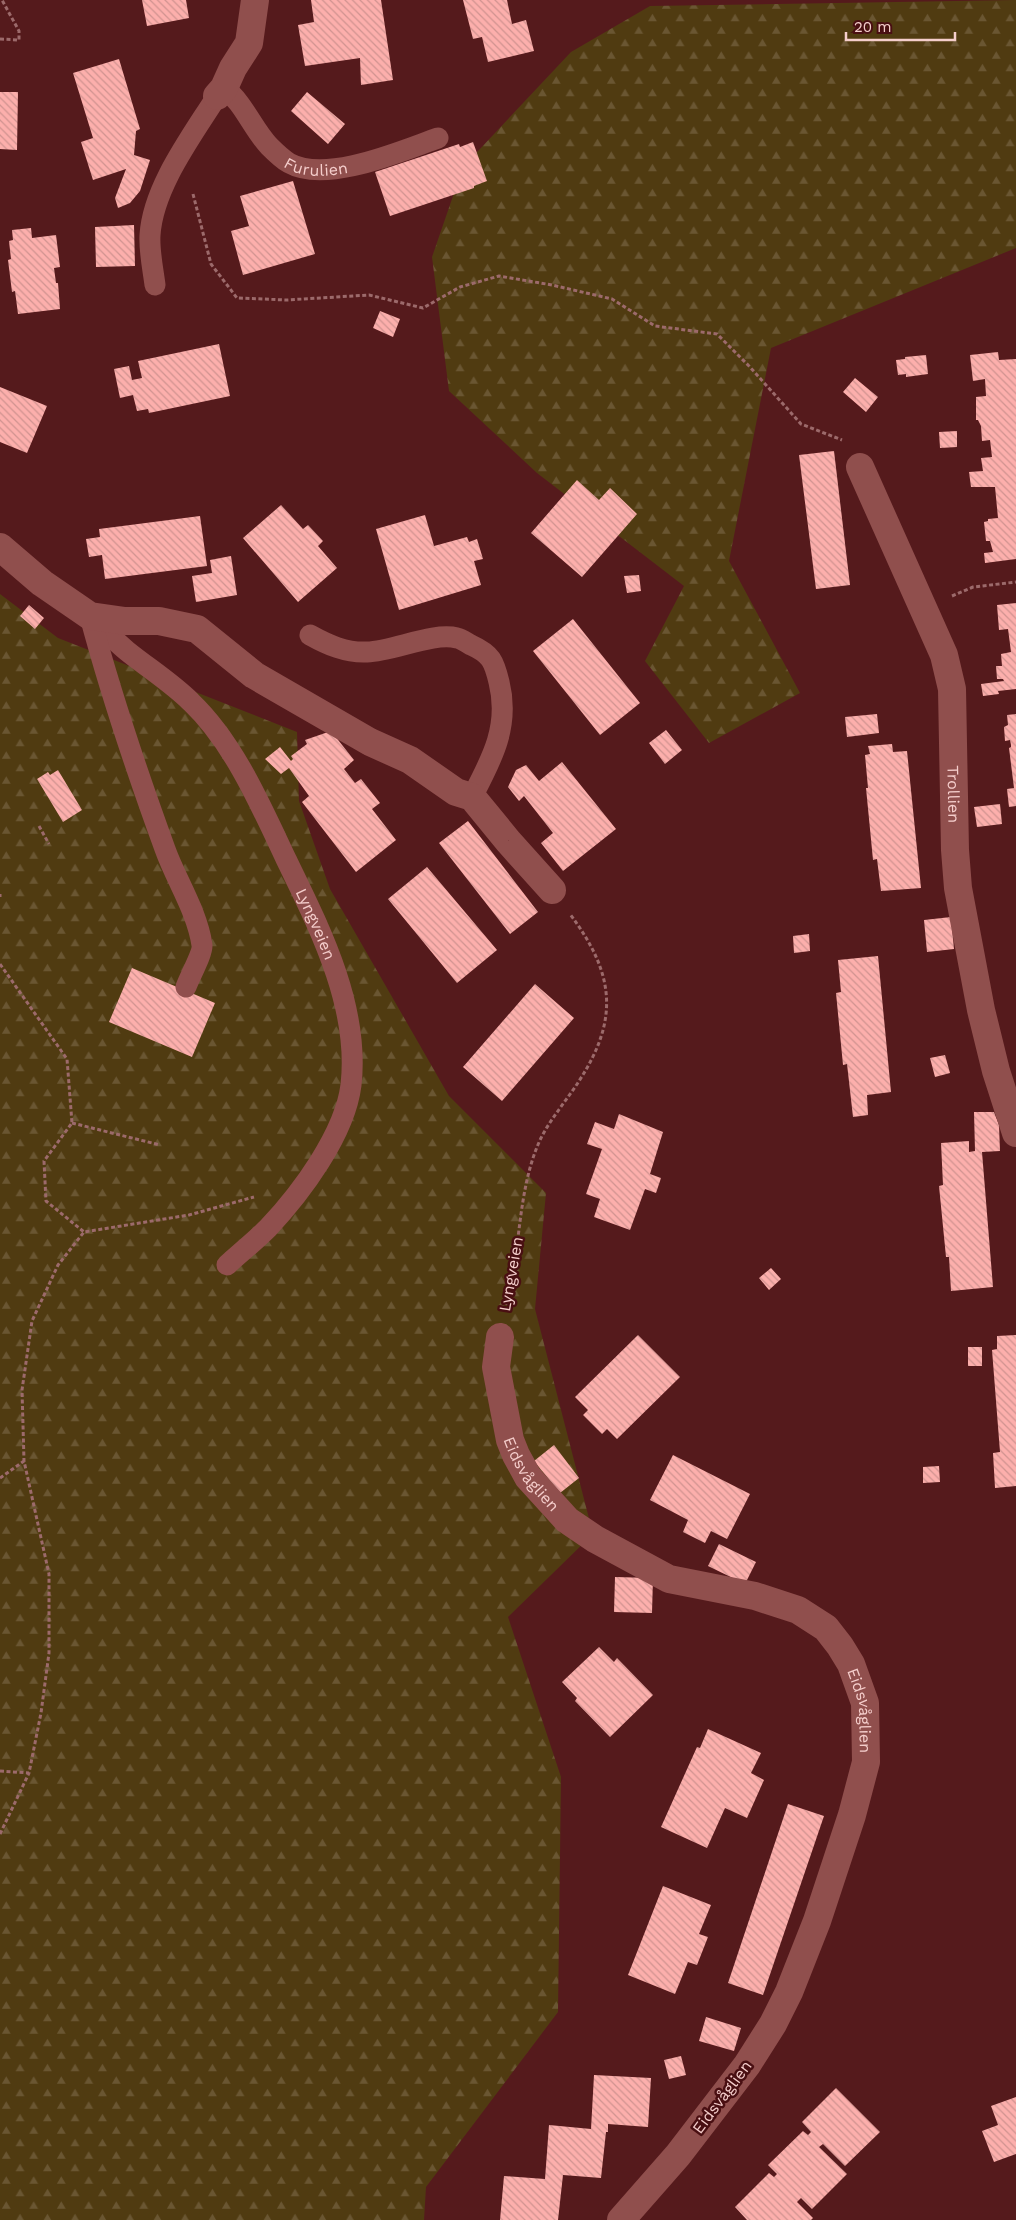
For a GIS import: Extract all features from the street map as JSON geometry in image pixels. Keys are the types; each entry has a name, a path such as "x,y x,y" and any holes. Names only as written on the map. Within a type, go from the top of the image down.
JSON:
{"street":[{"path":"221,92 249,43 255,0"},
{"name":"Trollien","path":"860,467 944,655 952,689 955,850 958,888 981,1010 996,1071 1016,1133"},
{"name":"Lyngveien","path":"0,547 42,583 90,616 125,622 159,621 197,629 254,674 275,688 370,742 410,760 456,792 472,797 552,890"},
{"name":"Eidsvåglien","path":"500,1337 496,1359 497,1374 510,1440 528,1477 566,1520 595,1539 669,1579 755,1596 798,1610 826,1628 840,1646 851,1664 865,1703 866,1762 852,1815 818,1921 774,2024 747,2065 678,2155 621,2220"}],"lane":[{"name":"Furulien","path":"221,92 234,95 268,145 290,163 303,168 340,169 383,157 438,138"},
{"path":"155,285 150,235 158,204 171,168 221,92"},
{"path":"90,616 104,668 137,772 170,865 194,916 202,947 186,987"},
{"name":"Lyngveien","path":"90,616 125,649 191,702 210,724 236,762 261,806 300,888 327,951 346,1006 352,1051 351,1086 344,1113 330,1143 302,1186 268,1228 227,1265"},
{"path":"310,635 332,647 367,652 416,643 432,638 457,638 486,652 495,664 502,692 504,712 493,759 472,797"}],"path":[{"path":"0,39 19,40 19,31 2,0"},
{"path":"193,190 211,264 237,298 287,300 369,295 423,308 460,287 499,276 552,285 612,299 655,326 717,334 749,366 801,424 846,441 860,467"},
{"path":"972,587 1016,582"},
{"path":"39,826 49,844"},
{"name":"Lyngveien","path":"500,1337 514,1262 524,1190 541,1138 581,1078 598,1043 608,1006 604,977 596,954 552,890"},
{"path":"0,964 67,1059 72,1123 44,1161 46,1201 84,1232"},
{"path":"72,1123 160,1145"},
{"path":"0,1834 29,1774 41,1713 49,1654 49,1574 24,1461 22,1390 32,1321 58,1265 84,1232 189,1215 302,1186"},
{"path":"0,1478 24,1461"},
{"path":"0,1771 29,1774"}],"green space":[{"path":"1016,0 1016,248 771,348 729,561 800,693 709,743 645,661 684,586 537,473 449,391 432,257 463,167 571,52 650,6"},
{"path":"0,594 58,638 297,732 299,801 330,889 449,1096 546,1193 535,1309 593,1534 508,1617 561,1777 558,2012 426,2187 424,2220 0,2220"}],"building":[{"path":"142,0 186,0 189,18 147,26"},
{"path":"311,0 381,0 393,80 361,85 360,58 305,66 298,25 314,22"},
{"path":"463,0 507,0 512,24 526,20 534,51 488,62 482,37 473,39"},
{"path":"119,59 140,129 136,131 134,155 150,160 140,191 130,203 118,208 115,198 126,169 93,180 81,142 93,138 73,73"},
{"path":"0,92 18,92 17,150 0,149"},
{"path":"307,92 345,124 328,144 291,111"},
{"path":"473,142 487,181 474,186 474,188 390,216 375,172 459,144 460,147"},
{"path":"293,181 315,254 243,275 231,231 249,226 240,196"},
{"path":"134,225 135,266 96,267 95,227"},
{"path":"31,228 32,238 56,235 60,267 54,268 56,283 58,283 60,309 18,314 15,291 12,292 8,260 11,259 9,241 13,240 12,230"},
{"path":"380,311 400,319 393,337 373,328"},
{"path":"219,344 230,396 149,413 148,409 137,411 133,395 120,398 114,369 129,366 132,380 142,378 138,361"},
{"path":"998,352 999,360 1016,359 1016,559 985,563 984,553 993,552 990,541 986,541 984,522 988,521 988,519 998,518 995,487 971,487 969,472 983,471 981,458 992,457 990,440 982,441 981,426 978,420 976,420 976,397 986,396 985,379 973,381 970,355"},
{"path":"926,355 928,374 906,377 906,374 898,375 896,360"},
{"path":"855,378 878,397 866,412 843,392"},
{"path":"0,387 47,406 27,453 0,442"},
{"path":"957,431 957,447 940,448 939,432"},
{"path":"834,451 850,585 816,589 799,455"},
{"path":"577,480 599,500 610,488 637,514 582,577 531,533"},
{"path":"281,505 303,529 308,525 323,541 318,546 337,568 298,602 243,538"},
{"path":"425,515 434,546 467,537 469,542 477,539 483,559 474,561 481,585 399,610 376,529"},
{"path":"200,516 207,566 105,579 102,555 89,557 86,539 100,537 99,529"},
{"path":"231,556 237,595 196,602 192,576 212,573 210,560"},
{"path":"639,575 641,591 627,593 624,576"},
{"path":"1016,603 1016,689 998,691 999,694 983,696 981,684 1004,681 1003,679 997,679 996,666 1002,666 1001,654 1011,652 1008,629 999,630 997,605"},
{"path":"29,605 44,618 35,629 20,616"},
{"path":"573,619 640,703 600,735 533,651"},
{"path":"877,714 879,733 847,737 845,717"},
{"path":"1016,714 1016,806 1009,807 1007,789 1014,788 1009,748 1011,745 1010,740 1005,741 1004,727 1008,725 1007,715"},
{"path":"666,730 682,750 665,764 649,743"},
{"path":"331,731 354,760 344,769 355,783 361,779 380,803 372,809 396,840 356,872 302,802 309,796 289,768 281,774 265,759 280,747 291,761 293,759 291,756 307,744 305,740"},
{"path":"892,744 893,752 907,751 921,888 881,891 877,859 873,860 866,788 868,788 865,755 870,754 868,746"},
{"path":"562,762 616,829 563,871 541,843 553,833 524,796 519,801 508,787 516,770 526,765 539,781"},
{"path":"58,770 82,810 63,822 37,779 48,772 50,775"},
{"path":"1000,804 1002,824 977,827 974,807"},
{"path":"468,821 538,912 510,934 439,843"},
{"path":"427,867 497,950 457,983 388,899"},
{"path":"951,917 954,949 927,952 924,920"},
{"path":"809,934 810,951 794,953 793,936"},
{"path":"878,956 891,1092 867,1095 868,1115 853,1117 847,1064 843,1065 836,993 841,992 838,960"},
{"path":"132,968 215,1003 192,1057 109,1022"},
{"path":"535,984 574,1018 502,1101 463,1067"},
{"path":"945,1055 950,1073 935,1077 930,1058"},
{"path":"974,1112 994,1112 999,1125 1000,1151 982,1152 993,1287 951,1291 949,1257 946,1257 939,1186 943,1185 941,1143 969,1141 969,1152 975,1151"},
{"path":"619,1114 663,1132 650,1174 661,1178 656,1193 645,1189 630,1230 594,1217 600,1199 586,1194 602,1149 587,1144 595,1122 614,1129"},
{"path":"771,1268 781,1279 769,1290 759,1278"},
{"path":"638,1335 680,1377 617,1439 607,1429 602,1434 583,1415 588,1410 575,1397"},
{"path":"1016,1335 1016,1486 995,1488 993,1453 1000,1452 992,1350 997,1349 997,1336"},
{"path":"968,1347 982,1347 982,1366 968,1366"},
{"path":"554,1445 579,1478 560,1493 534,1461"},
{"path":"673,1455 750,1494 727,1539 711,1531 705,1543 683,1532 688,1520 650,1500"},
{"path":"939,1466 940,1482 923,1483 923,1467"},
{"path":"719,1544 756,1562 745,1584 708,1566"},
{"path":"615,1577 653,1578 652,1613 614,1612"},
{"path":"599,1647 614,1662 617,1658 653,1695 610,1737 575,1701 577,1698 562,1682"},
{"path":"708,1729 761,1753 751,1773 764,1780 747,1818 725,1808 707,1848 661,1827 697,1747 700,1748"},
{"path":"788,1804 824,1816 763,1995 728,1983"},
{"path":"663,1886 711,1905 699,1934 708,1937 697,1965 688,1962 675,1994 628,1975"},
{"path":"706,2017 741,2028 734,2051 699,2041"},
{"path":"681,2056 686,2075 669,2079 664,2060"},
{"path":"594,2075 651,2078 648,2127 608,2124 601,2178 563,2175 558,2220 500,2220 504,2176 545,2179 549,2125 591,2129"},
{"path":"836,2088 880,2132 845,2166 823,2144 819,2147 847,2174 812,2209 801,2198 797,2202 813,2218 811,2220 747,2220 735,2207 769,2173 774,2177 777,2174 768,2165 803,2131 808,2135 811,2132 802,2122"},
{"path":"1016,2097 1016,2154 994,2162 982,2131 998,2125 991,2106"}]}
